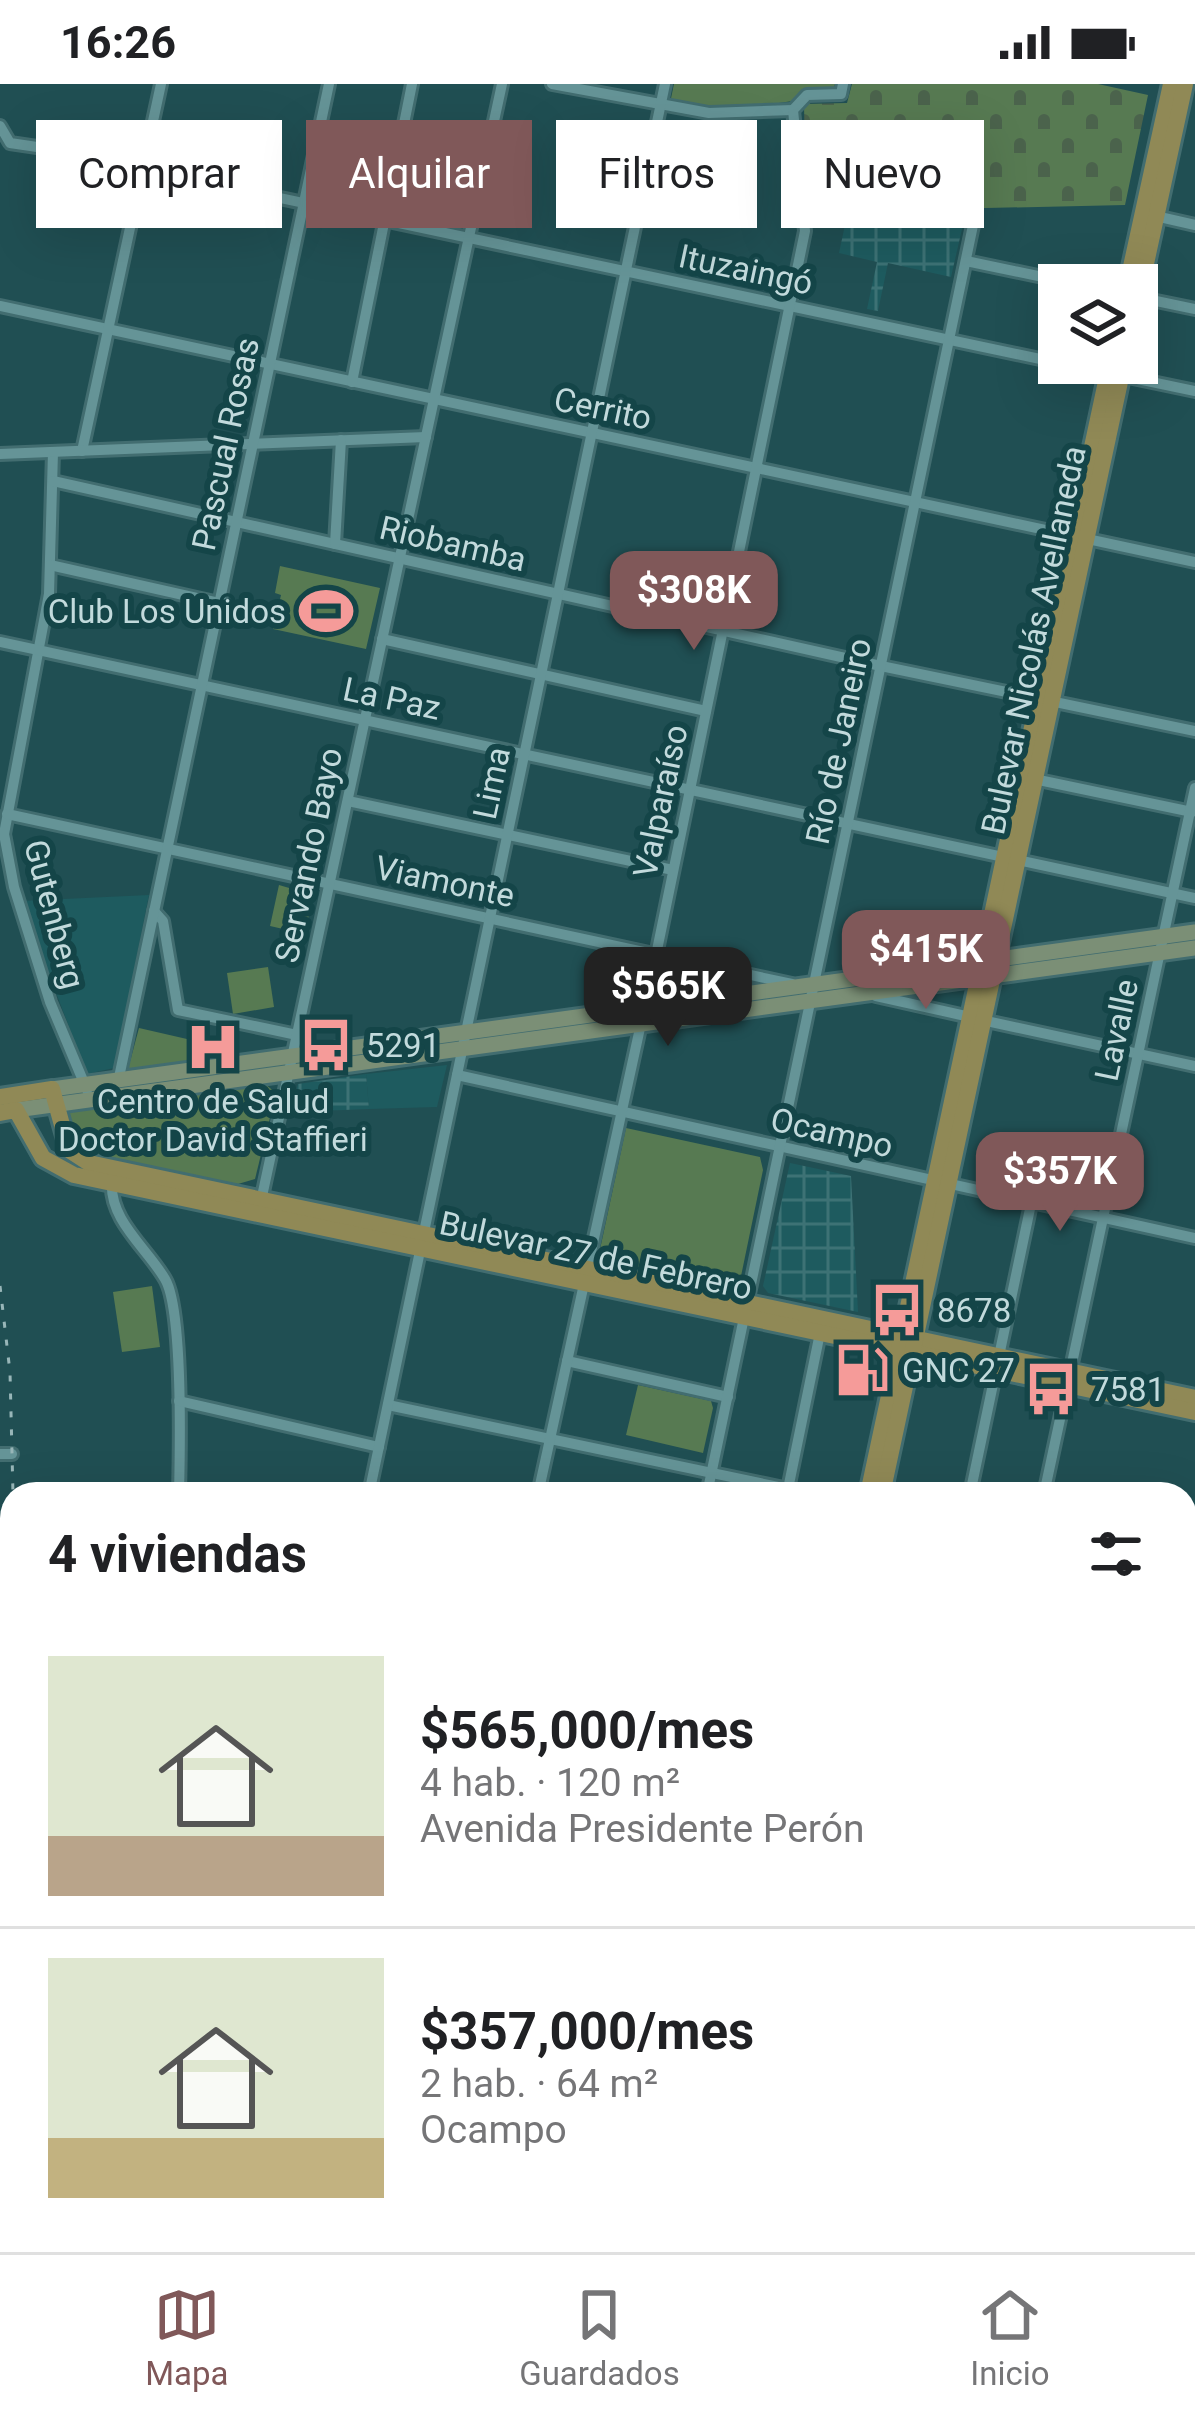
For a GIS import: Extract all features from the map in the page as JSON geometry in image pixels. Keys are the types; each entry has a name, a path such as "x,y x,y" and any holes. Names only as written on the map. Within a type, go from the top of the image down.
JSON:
{"main road":[{"path":"1141,264 1171,84"},
{"path":"1149,215 1185,84"},
{"name":"Bulevar Nicolás Avellaneda","path":"871,1482 907,1344 1113,384"},
{"name":"Bulevar Nicolás Avellaneda","path":"1011,858 1034,779 1044,699"},
{"path":"464,1042 641,1010 1161,945 1195,932"},
{"path":"1161,945 1195,949"},
{"path":"0,1097 54,1097 464,1042 637,1028 809,991 867,994 986,969"},
{"path":"8,1112 54,1097"},
{"name":"Bulevar 27 de Febrero","path":"54,1097 63,1137 77,1158 260,1206"},
{"name":"Bulevar 27 de Febrero","path":"8,1112 58,1170 260,1206 1069,1378 1195,1398"},
{"name":"Bulevar 27 de Febrero","path":"746,1309 820,1333 907,1344"},
{"name":"Bulevar Nicolás Avellaneda","path":"884,1482 907,1344"},
{"name":"Bulevar 27 de Febrero","path":"1069,1378 1195,1412"}],"street":[{"path":"153,120 161,84"},
{"name":"Pascual Rosas","path":"117,1088 329,84"},
{"path":"405,120 412,84"},
{"name":"Servando Bayo","path":"260,1206 502,84"},
{"path":"552,84 607,90 660,106 709,113 793,110 807,94 841,94 843,84"},
{"name":"Lima","path":"372,1482 664,84"},
{"name":"Valparaíso","path":"541,1482 656,955 805,231 793,110"},
{"name":"Ituzaingó","path":"2,130 10,143 36,147"},
{"name":"Ituzaingó","path":"282,198 304,203"},
{"path":"1149,215 1195,225"},
{"path":"82,451 130,228"},
{"path":"352,382 383,228"},
{"name":"Ituzaingó","path":"422,228 1038,358"},
{"name":"Río de Janeiro","path":"710,1482 972,228"},
{"path":"965,261 1038,276"},
{"path":"1158,301 1195,309"},
{"name":"Cerrito","path":"0,306 1195,562"},
{"name":"Ituzaingó","path":"1158,381 1195,391"},
{"path":"0,454 426,437"},
{"path":"335,544 340,440"},
{"name":"Gutenberg","path":"53,452 49,594 4,834 14,887 50,1002 88,1092"},
{"name":"Riobamba","path":"52,481 1195,731"},
{"path":"50,565 219,603"},
{"path":"382,639 706,711"},
{"name":"La Paz","path":"0,642 1195,898"},
{"path":"1034,779 1192,813"},
{"name":"Lavalle","path":"1047,1482 1195,788"},
{"path":"348,801 673,870"},
{"name":"Viamonte","path":"7,814 809,991"},
{"path":"154,911 163,921 178,1010 297,1035"},
{"path":"867,994 1195,1066"},
{"name":"Ocampo","path":"457,1076 1195,1238"},
{"path":"112,1183 114,1208 168,1284 179,1401 179,1482"},
{"path":"973,1482 1031,1204"},
{"path":"789,1482 820,1333"},
{"path":"567,1361 728,1397"},
{"path":"179,1401 379,1447"},
{"path":"388,1405 755,1482"}],"shaded area":[{"path":"844,228 962,228 951,277 888,263 878,311 867,309 877,262 839,253"},
{"path":"149,895 114,1068 87,1074 21,901"},
{"path":"447,1065 437,1107 369,1109 366,1074"},
{"path":"366,1074 369,1109 291,1112 298,1084"},
{"path":"790,1163 851,1176 858,1312 768,1293 763,1286"}],"green space":[{"path":"674,84 835,84 833,92 792,101 714,108 670,103"},
{"path":"852,84 1098,84 1148,95 1125,205 984,208 984,120 804,120 804,104 847,103"},
{"name":"Club Los Unidos","path":"280,566 380,588 366,649 273,629 281,595 275,593"},
{"path":"279,885 313,895 305,934 270,926"},
{"path":"268,967 274,1007 233,1014 227,973"},
{"path":"139,1028 200,1042 200,1059 128,1069"},
{"path":"265,1084 276,1093 255,1179 238,1184 88,1155 70,1133 66,1111"},
{"path":"626,1128 760,1157 763,1170 740,1281 733,1285 603,1260 599,1254"},
{"path":"152,1286 160,1347 122,1352 113,1292"},
{"path":"638,1385 711,1401 703,1453 626,1435"}],"railway":[{"path":"0,1286 10,1372 13,1482"}],"place":[{"name":"Club Los Unidos","path":"326,611"},
{"name":"5291","path":"326,1045"},
{"name":"Centro de Salud Doctor David Staffieri","path":"213,1047"},
{"name":"8678","path":"897,1310"},
{"name":"GNC 27","path":"862,1370"},
{"name":"7581","path":"1051,1389"}]}
